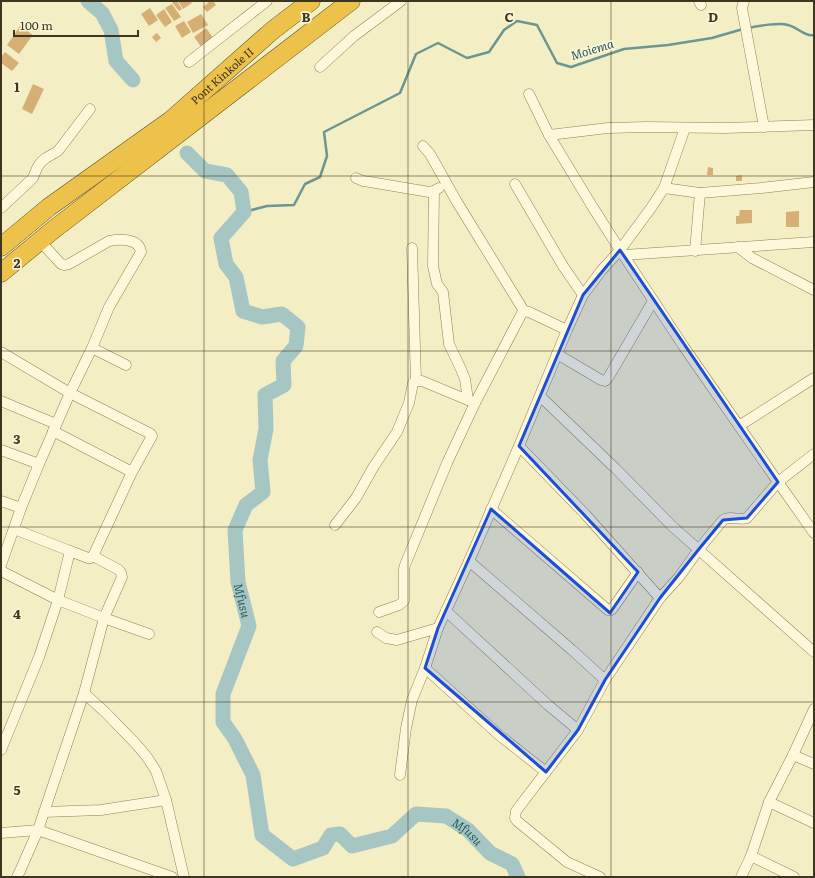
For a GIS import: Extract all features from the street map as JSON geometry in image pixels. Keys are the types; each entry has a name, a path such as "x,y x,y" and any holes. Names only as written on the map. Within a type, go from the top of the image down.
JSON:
{"highway":[{"name":"Pont Kinkole II","path":"1,247 50,207 171,120 273,30 310,1"},
{"name":"Pont Kinkole II","path":"1,273 53,230 351,1"}],"street":[{"path":"189,62 267,1"},
{"path":"320,67 354,36 401,1"},
{"path":"744,1 742,8 764,127"},
{"path":"529,94 550,135 622,253 739,426 814,533"},
{"path":"1,208 32,178 41,162 58,151 90,109"},
{"path":"550,135 608,128 725,128 814,124"},
{"path":"400,775 406,728 412,700 425,668 438,628 520,446 567,330 583,295 601,271 622,253 664,188 685,128"},
{"path":"422,146 430,154 524,311 567,330"},
{"path":"356,178 363,181 429,192 447,184"},
{"path":"664,188 700,193 814,182"},
{"path":"515,184 563,266 583,295"},
{"path":"434,191 433,266 437,284 443,292 449,344 465,379 471,402"},
{"path":"695,251 700,193"},
{"path":"1,565 21,508 70,393 92,348 109,307 141,252 140,247 134,242 116,239 109,241 69,264 64,265 59,262 40,241"},
{"path":"622,253 695,251 814,242"},
{"path":"335,525 356,498 374,466 397,432 409,403 413,383 416,381 412,248"},
{"path":"738,248 752,258 814,290"},
{"path":"558,354 601,380 605,380 608,378 653,300"},
{"path":"379,612 399,605 404,601 405,565 471,402 524,311"},
{"path":"92,348 126,365"},
{"path":"1,352 70,393 151,434 152,437 132,472 91,558 14,529"},
{"path":"739,426 814,378"},
{"path":"416,381 422,381 471,402"},
{"path":"540,396 672,526 814,652"},
{"path":"1,401 55,427 132,472"},
{"path":"520,446 585,514 660,598"},
{"path":"1,450 39,464"},
{"path":"600,877 567,862 517,821 516,811 578,730 605,680 660,598 679,577 699,549 723,520 727,518 742,520 747,518 778,482 814,454"},
{"path":"1,501 21,508"},
{"path":"491,509 608,610 613,608 638,572"},
{"path":"1,750 39,656 58,600 70,551"},
{"path":"20,875 38,830 84,693 104,618 122,577 119,570 92,556"},
{"path":"469,561 605,680"},
{"path":"1,571 58,600 150,634"},
{"path":"446,611 548,705 578,730"},
{"path":"377,632 386,638 397,640 438,628"},
{"path":"425,668 499,735 546,772"},
{"path":"84,693 136,744 156,771 166,800 184,877"},
{"path":"741,877 751,856 769,802 814,709"},
{"path":"793,755 814,764"},
{"path":"44,812 101,810 166,800"},
{"path":"769,802 814,822"},
{"path":"1,833 38,830 172,877"},
{"path":"751,856 794,877"}],"highlighted area":[{"path":"620,250 778,482 747,518 723,520 699,549 660,598 605,680 578,730 546,772 425,668 438,628 491,509 610,613 638,572 519,446 583,295"}],"building":[{"path":"171,1 177,1 182,9 179,11"},
{"path":"178,1 190,1 192,3 183,9"},
{"path":"210,1 213,1 216,5 207,12 203,7"},
{"path":"172,4 181,17 174,21 165,8"},
{"path":"150,8 158,20 149,26 141,14"},
{"path":"164,9 172,22 165,27 156,15"},
{"path":"201,14 208,25 193,33 187,22"},
{"path":"184,21 191,32 182,38 175,26"},
{"path":"20,26 33,35 19,54 7,45"},
{"path":"206,28 214,39 202,48 194,37"},
{"path":"157,33 161,38 156,42 152,37"},
{"path":"5,52 19,63 12,71 1,63 1,57"},
{"path":"33,84 44,89 32,114 22,109"},
{"path":"708,167 713,168 713,175 707,175"},
{"path":"742,175 742,181 736,181 736,176"},
{"path":"740,210 752,210 752,223 736,224 736,216 739,216"},
{"path":"799,211 799,227 786,227 786,212"}],"waterway":[{"name":"Mfusu","path":"88,1 102,13 111,30 116,61 133,80"},
{"name":"Moiema","path":"244,212 267,206 294,205 305,184 320,177 327,156 324,132 400,93 416,54 438,43 467,58 489,52 504,30 517,21 537,25 557,63 571,67 624,49 668,45 712,38 743,29"},
{"name":"Moiema","path":"748,28 784,24 791,26 807,35 814,35"},
{"name":"Mfusu","path":"187,153 205,171 227,175 241,192 244,212 221,238 226,264 236,277 243,311 262,317 282,314 298,327 296,346 283,361 284,385 265,395 266,429 260,460 263,492 246,505 235,530 238,582 249,626 223,694 223,722 235,739 253,775 262,835 293,859 323,848 331,835 340,834 352,846 392,836 416,814 446,816 468,830 490,853 512,864 518,877"}]}
